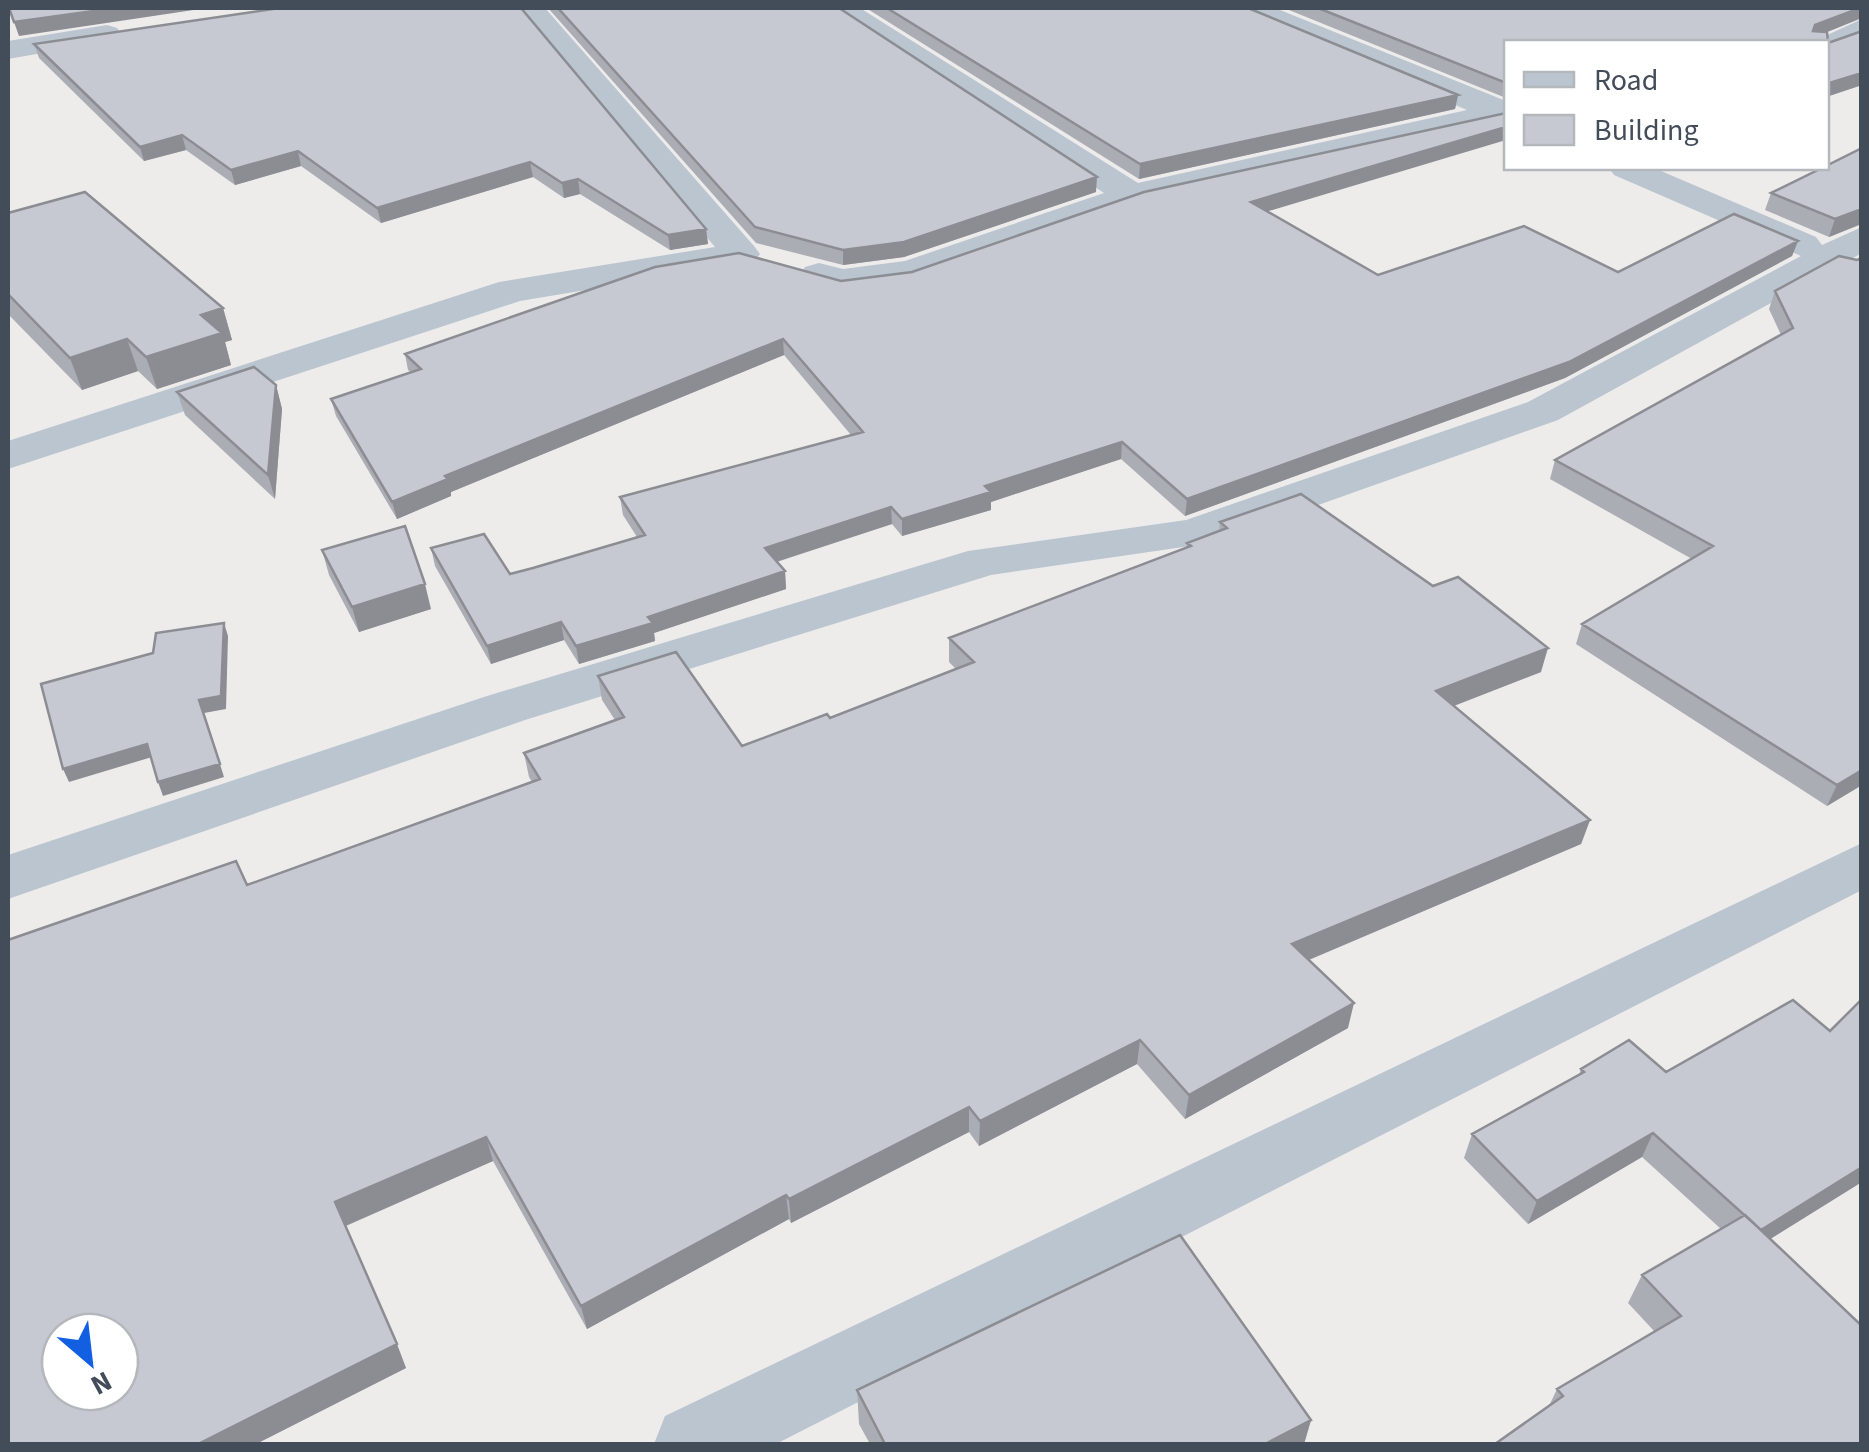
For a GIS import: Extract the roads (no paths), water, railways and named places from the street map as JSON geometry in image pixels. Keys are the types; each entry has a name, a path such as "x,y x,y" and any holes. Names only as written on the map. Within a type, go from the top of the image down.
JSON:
{"street":[{"path":"530,8 769,262"},
{"path":"841,8 1132,196"},
{"path":"1251,8 1503,112"},
{"path":"8,50 145,28"},
{"path":"1829,43 1862,28"},
{"path":"8,456 514,290 769,262 843,282 911,272 1132,196 1503,112"},
{"path":"1631,170 1850,253"},
{"path":"8,877 506,708 986,560 1194,533 1543,411 1850,253"},
{"path":"694,1444 1862,864"}]}
